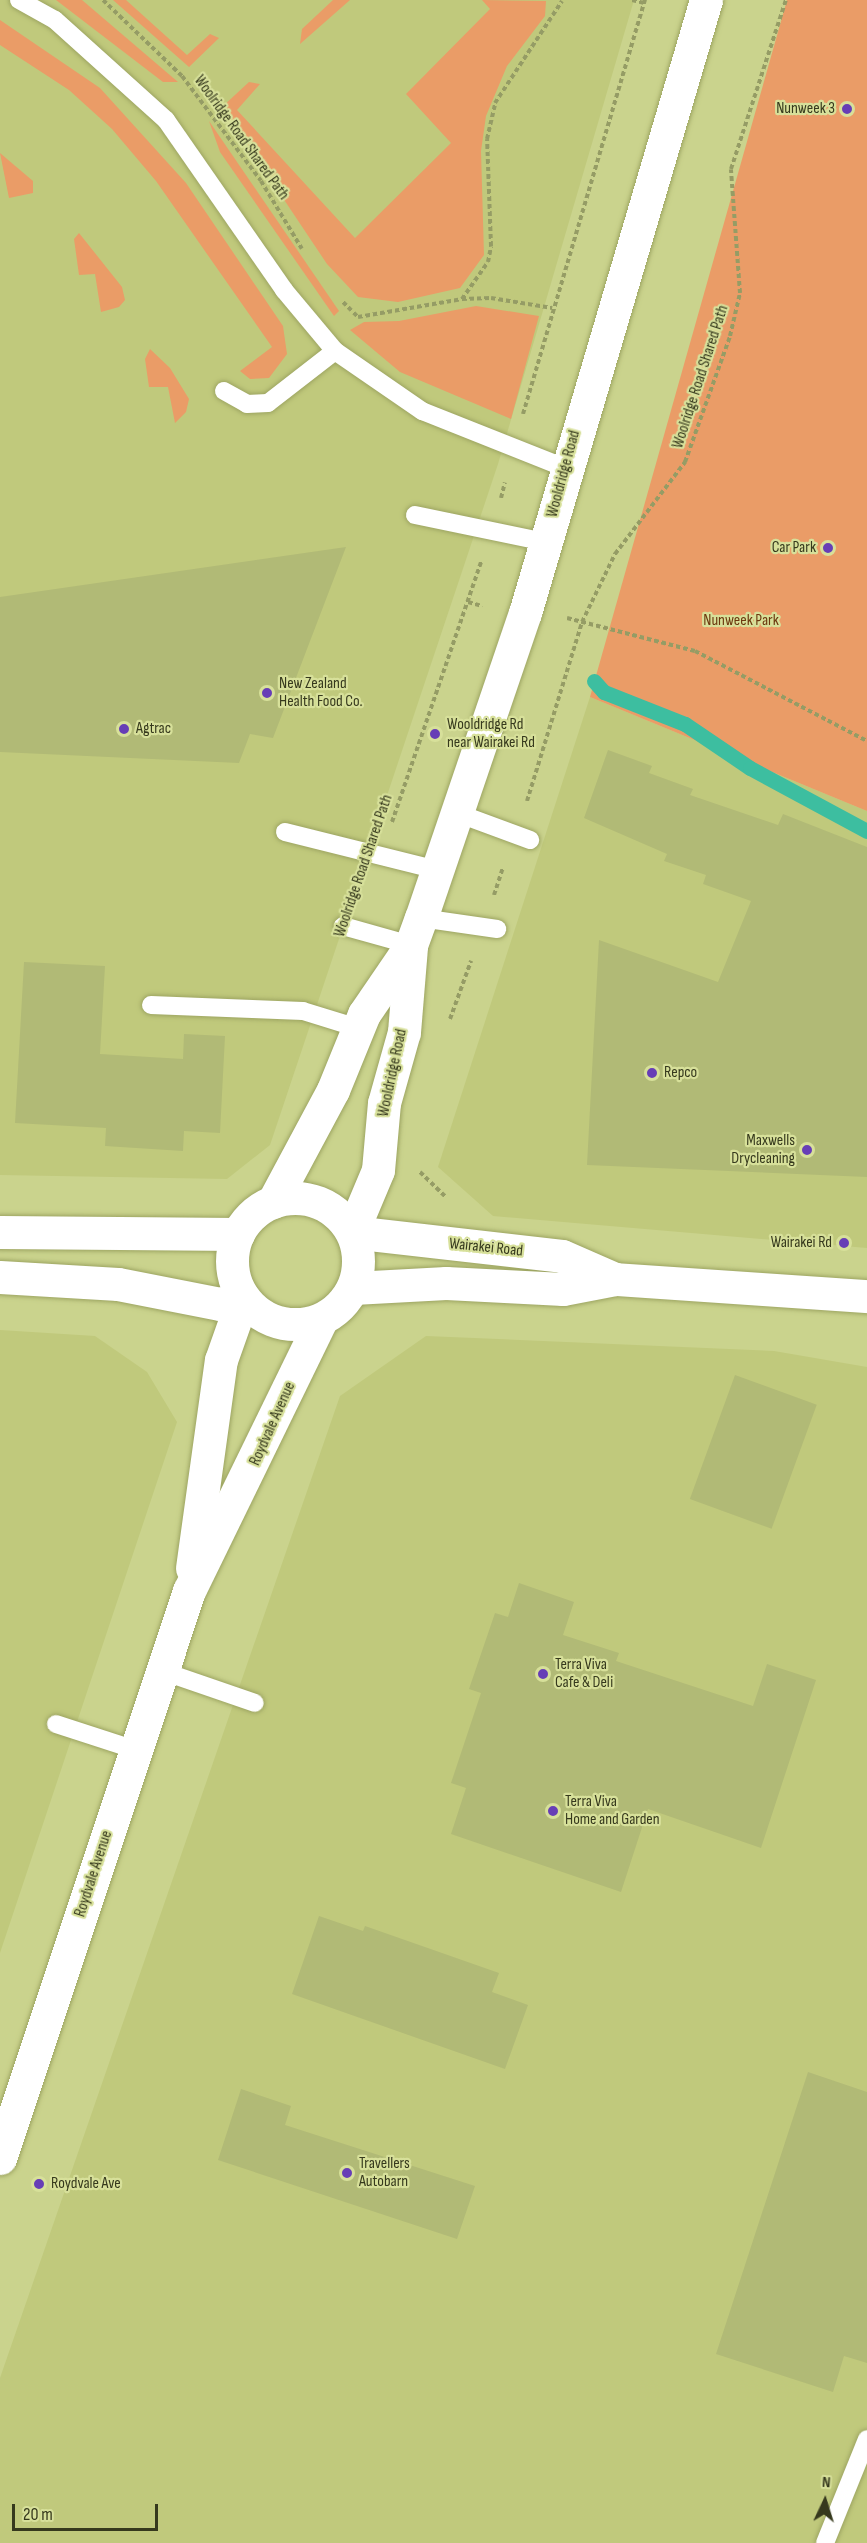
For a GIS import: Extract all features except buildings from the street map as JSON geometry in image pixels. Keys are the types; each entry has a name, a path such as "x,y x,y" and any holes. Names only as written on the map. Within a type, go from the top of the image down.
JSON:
{"street":[{"name":"Wooldridge Road","path":"352,1232 378,1170 384,1103 404,1032 416,932 545,542 706,0"},
{"name":"Wooldridge Road","path":"273,1202 333,1090 358,1028 416,932"},
{"path":"309,1199 327,1206 352,1232 358,1270 353,1288 321,1320 278,1323 243,1298 231,1266 238,1234 246,1220 273,1202 309,1199"},
{"path":"0,1232 238,1234"},
{"name":"Wairakei Road","path":"352,1232 562,1256 615,1279"},
{"path":"0,1277 118,1284 220,1304 243,1298"},
{"name":"Wairakei Road","path":"353,1288 446,1283 563,1289 615,1279 867,1296"},
{"name":"Roydvale Avenue","path":"189,1591 221,1360 243,1298"},
{"name":"Roydvale Avenue","path":"0,2158 189,1591 321,1320"}],"lane":[{"path":"19,0 73,34 166,120 284,290 335,351 422,411 516,446 566,468"},
{"path":"224,391 248,404 268,403 335,351"},
{"path":"415,516 492,527 545,542"},
{"path":"457,813 530,840"},
{"path":"285,832 437,870"},
{"path":"343,926 416,932 497,929"},
{"path":"151,1005 303,1011 358,1028"},
{"path":"162,1671 255,1703"},
{"path":"56,1724 136,1750"},
{"path":"825,2543 867,2439"}],"path":[{"name":"Woolridge Road Shared Path","path":"103,0 182,76 261,181 305,255"},
{"path":"462,299 488,262 491,246 486,149 495,103 563,0"},
{"path":"632,0 644,1"},
{"name":"Woolridge Road Shared Path","path":"582,622 615,554 685,462 730,336 740,293 731,169 786,0"},
{"name":"Woolridge Road Shared Path","path":"380,856 492,527 552,308 644,1"},
{"path":"336,295 358,317 462,299 552,308"},
{"path":"468,602 480,606"},
{"path":"573,620 695,651 867,741"}],"shaded area":[{"path":"0,0 634,0 498,464 270,1145 227,1179 0,1175"},
{"path":"590,697 867,811 867,1248 493,1216 438,1167"},
{"path":"0,1330 95,1336 147,1372 177,1422 0,1953"},
{"path":"426,1336 774,1351 867,1367 867,2543 0,2543 0,2378 340,1396"}],"green space":[{"path":"56,0 82,0 178,82 163,82"},
{"path":"113,0 126,0 187,55 210,34 219,38 189,67"},
{"path":"333,0 350,0 300,44 302,29"},
{"path":"482,0 546,1 545,16 507,66 486,116 481,151 484,255 460,288 398,302 358,297 327,264 222,107 249,82 260,84 237,110 355,238 451,143 406,94 490,9"},
{"name":"Nunweek Park","path":"787,0 867,0 867,811 590,697"},
{"path":"0,20 100,88 186,183 283,326 287,354 269,378 250,379 240,371 272,347 156,181 112,129 69,90 0,45"},
{"path":"209,121 339,311 334,316 220,152"},
{"path":"0,153 33,181 33,193 9,198"},
{"path":"79,233 122,287 125,300 119,307 101,312 95,274 79,275 74,239"},
{"path":"476,306 539,316 511,419 400,372 350,330 364,322 399,321"},
{"path":"150,349 170,368 189,399 186,412 175,423 168,387 149,387 145,359"}],"waterway":[{"path":"594,681 604,692 685,724 750,768 867,831"}],"place":[{"name":"Nunweek 3","path":"847,109"},
{"name":"Car Park","path":"828,548"},
{"name":"New Zealand Health Food Co.","path":"267,693"},
{"name":"Agtrac","path":"124,729"},
{"name":"Wooldridge Rd near Wairakei Rd","path":"435,734"},
{"name":"Repco","path":"652,1073"},
{"name":"Maxwells Drycleaning","path":"807,1150"},
{"name":"Wairakei Rd","path":"844,1243"},
{"name":"Terra Viva Cafe & Deli","path":"543,1674"},
{"name":"Terra Viva Home and Garden","path":"553,1811"},
{"name":"Travellers Autobarn","path":"347,2173"},
{"name":"Roydvale Ave","path":"39,2184"}]}
